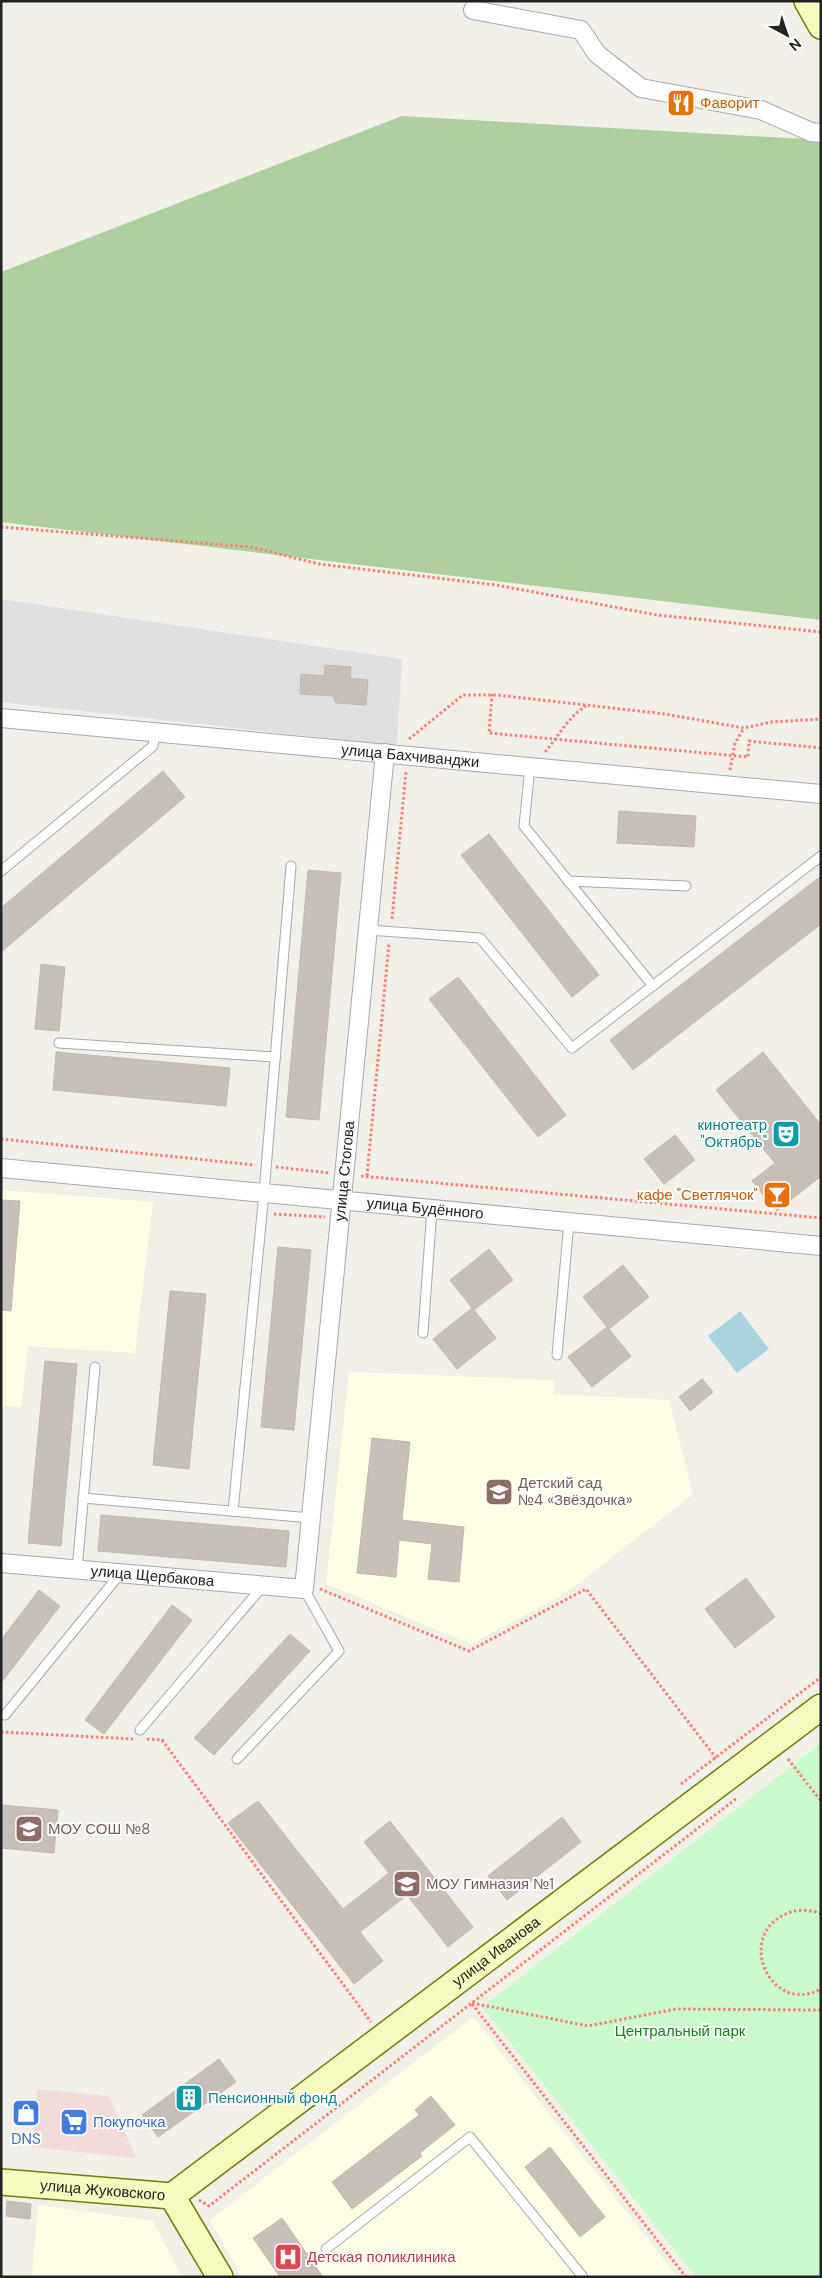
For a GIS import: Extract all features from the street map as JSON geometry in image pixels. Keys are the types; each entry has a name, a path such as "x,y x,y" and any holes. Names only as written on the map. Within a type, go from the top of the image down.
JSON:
{"street":[{"path":"807,1 821,26"},
{"path":"473,10 582,30 597,54 641,88 760,110 811,132 821,133"},
{"name":"улица Бахчиванджи","path":"1,718 821,794"},
{"name":"улица Стогова","path":"305,1586 368,930 388,754"},
{"name":"улица Будённого","path":"1,1168 821,1246"},
{"name":"улица Щербакова","path":"1,1563 263,1586 305,1586"},
{"name":"улица Иванова","path":"177,2192 821,1707"},
{"name":"улица Жуковского","path":"1,2182 177,2192 220,2277"}],"lane":[{"path":"1,871 153,746 155,733"},
{"path":"530,767 524,826 652,986"},
{"path":"368,930 480,938 572,1048 821,856"},
{"path":"233,1511 267,1166 291,866"},
{"path":"568,881 686,886"},
{"path":"59,1043 275,1057"},
{"path":"423,1333 432,1209"},
{"path":"557,1355 568,1222"},
{"path":"77,1570 95,1367"},
{"path":"83,1498 311,1518"},
{"path":"5,1715 120,1574"},
{"path":"140,1730 263,1586"},
{"path":"237,1759 339,1651 305,1586"},
{"path":"326,2250 470,2137 583,2277"}],"path":[{"path":"1,527 252,547 319,564 496,585 657,615 821,632"},
{"path":"492,694 489,733 748,757 749,741 821,748"},
{"path":"388,754 463,695 492,694 665,714 744,728 771,722 821,719"},
{"path":"530,767 556,739 566,722 586,706"},
{"path":"728,786 735,743 744,728"},
{"path":"367,1176 406,771"},
{"path":"1,1139 345,1174 821,1218"},
{"path":"305,1586 469,1651 586,1589 716,1758"},
{"path":"677,1788 821,1677"},
{"path":"1,1732 162,1740 372,2023"},
{"path":"780,1765 795,1754"},
{"path":"788,1759 821,1801"},
{"path":"177,2192 209,2206 741,1795"},
{"path":"821,1914 796,1910 781,1915 765,1931 760,1956 766,1975 776,1986 795,1994 813,1994 821,1990"},
{"path":"472,2003 588,2026 676,2009 821,2010"},
{"path":"472,2003 686,2277"},
{"path":"364,2029 379,2017"}],"shaded area":[{"path":"1,599 402,659 397,746 1,702"},
{"path":"1,1190 153,1202 135,1353 28,1346 21,1407 1,1406"},
{"path":"349,1372 555,1380 553,1394 669,1400 693,1494 566,1593 471,1644 326,1584"},
{"path":"473,2017 678,2277 242,2277 210,2220"},
{"path":"37,2089 109,2096 136,2158 32,2147"},
{"path":"38,2205 153,2221 182,2277 32,2277"}],"green space":[{"path":"402,116 821,140 821,620 1,522 1,272"},
{"name":"Центральный парк","path":"821,1743 821,2277 696,2277 482,2007"}],"water":[{"path":"740,1311 769,1349 737,1373 708,1336"}],"building":[{"path":"325,665 351,667 350,678 368,680 366,705 336,703 333,696 300,694 301,674 324,676"},
{"path":"163,771 185,797 1,952 1,908"},
{"path":"619,811 696,816 694,847 617,843"},
{"path":"489,834 599,975 572,997 461,855"},
{"path":"308,870 341,873 319,1120 286,1117"},
{"path":"821,876 821,924 633,1070 610,1040"},
{"path":"41,964 65,967 59,1031 35,1029"},
{"path":"458,977 566,1115 538,1137 429,999"},
{"path":"56,1052 230,1068 226,1106 53,1090"},
{"path":"763,1052 821,1125 821,1176 777,1211 752,1181 775,1163 716,1090"},
{"path":"675,1135 695,1160 664,1184 644,1159"},
{"path":"1,1200 20,1201 11,1311 1,1310"},
{"path":"278,1247 311,1250 294,1430 261,1427"},
{"path":"489,1249 513,1280 474,1310 496,1338 457,1369 433,1339 472,1308 450,1280"},
{"path":"623,1265 649,1297 609,1329 631,1356 592,1387 568,1357 607,1327 583,1297"},
{"path":"170,1291 206,1294 189,1469 153,1465"},
{"path":"45,1361 77,1364 61,1546 28,1543"},
{"path":"702,1379 713,1392 690,1411 679,1397"},
{"path":"372,1438 410,1442 402,1520 464,1527 459,1582 428,1579 432,1544 399,1540 396,1577 357,1573"},
{"path":"101,1515 289,1531 286,1567 98,1551"},
{"path":"746,1578 775,1617 735,1648 705,1609"},
{"path":"39,1590 60,1606 1,1683 1,1640"},
{"path":"172,1605 192,1620 104,1734 85,1720"},
{"path":"290,1634 310,1651 214,1755 194,1738"},
{"name":"МОУ Гимназия №1","path":"258,1801 343,1909 389,1873 364,1842 390,1821 473,1927 448,1947 407,1895 360,1932 383,1961 354,1984 228,1823"},
{"name":"МОУ СОШ №8","path":"1,1805 58,1810 54,1853 1,1848"},
{"path":"562,1817 581,1842 507,1900 488,1876"},
{"name":"Пенсионный фонд","path":"219,2059 236,2082 158,2137 142,2115"},
{"path":"431,2096 455,2125 420,2153 422,2156 352,2209 332,2182 419,2115 415,2110"},
{"path":"550,2147 605,2217 580,2237 525,2167"},
{"path":"7,2201 31,2204 30,2219 6,2216"},
{"name":"Детская поликлиника","path":"282,2218 323,2277 280,2277 253,2238"}],"place":[{"name":"Фаворит","path":"681,103"},
{"name":"кинотеатр \"Октябрь\"","path":"786,1134"},
{"name":"кафе \"Светлячок\"","path":"777,1195"},
{"name":"Детский сад №4 «Звёздочка»","path":"499,1492"},
{"name":"МОУ СОШ №8","path":"29,1829"},
{"name":"МОУ Гимназия №1","path":"407,1884"},
{"name":"Пенсионный фонд","path":"189,2098"},
{"name":"DNS","path":"26,2113"},
{"name":"Покупочка","path":"74,2122"},
{"name":"Детская поликлиника","path":"288,2257"}]}
